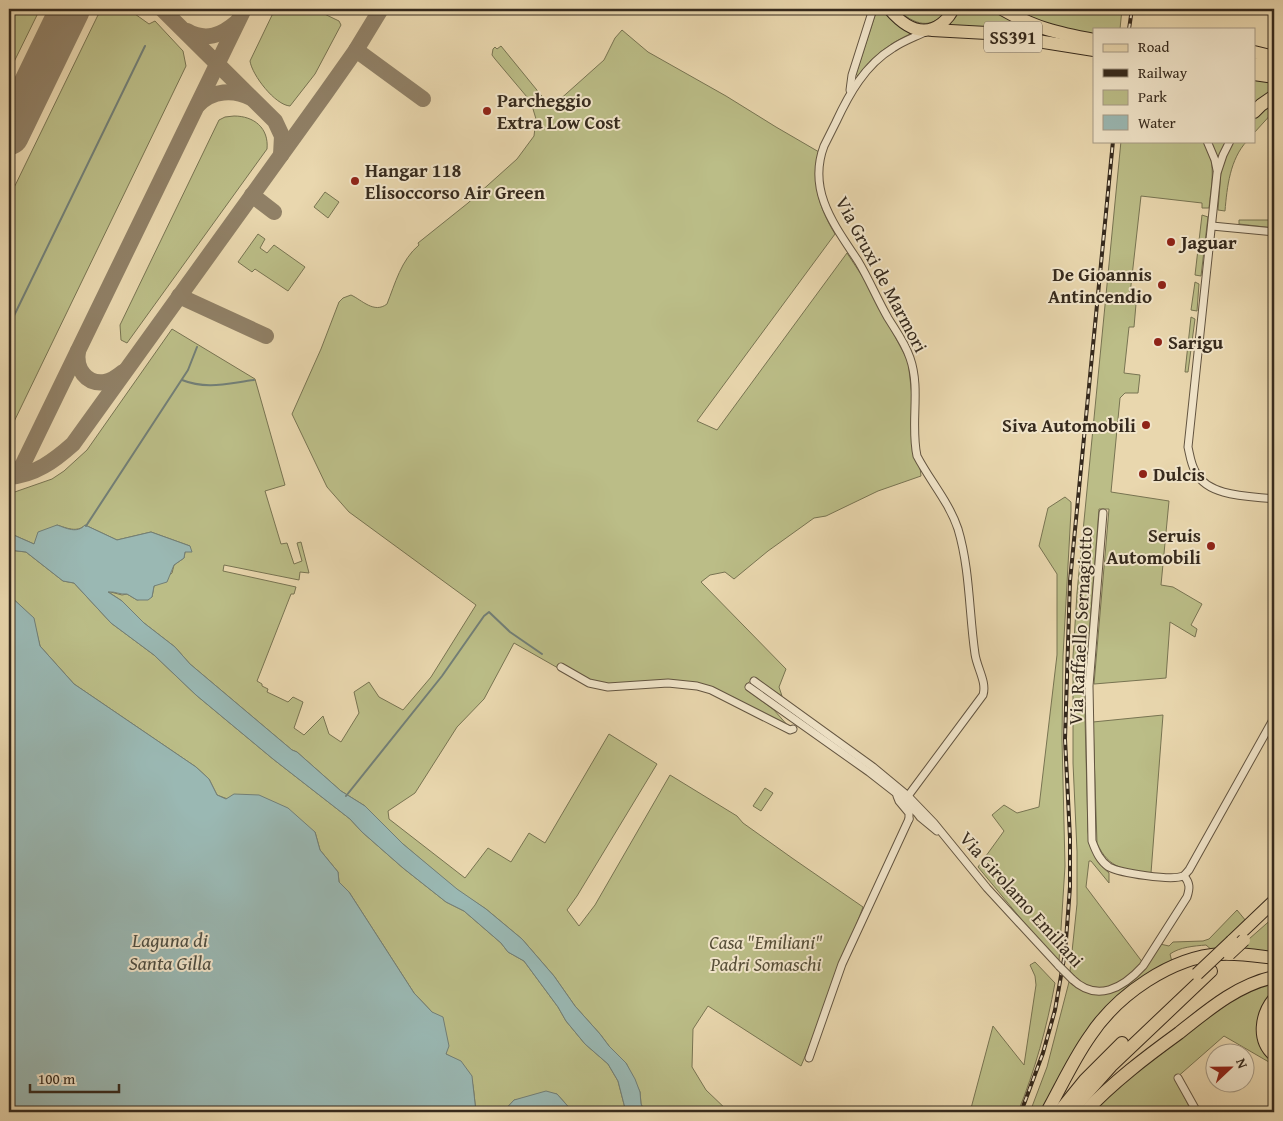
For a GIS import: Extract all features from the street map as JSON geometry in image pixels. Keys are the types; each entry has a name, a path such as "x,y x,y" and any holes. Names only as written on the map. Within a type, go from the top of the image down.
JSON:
{"highway":[{"name":"SS391","path":"1002,9 1031,25 1093,40"},
{"name":"SS391","path":"930,30 987,33 1093,50"},
{"path":"1256,52 1274,57"},
{"path":"1256,64 1274,67"},
{"path":"1256,74 1274,77"},
{"path":"1256,110 1274,96"},
{"path":"1070,1112 1111,1066 1211,971 1274,901"},
{"path":"1059,1112 1107,1056 1197,974 1274,912"},
{"path":"1047,1112 1090,1035 1117,1004 1139,985 1179,964 1219,954 1274,958"},
{"path":"1086,1112 1136,1065 1223,1000 1243,988 1274,977"},
{"path":"1274,999 1267,1008 1262,1021 1263,1036 1274,1055"}],"main road":[{"path":"889,9 900,21 922,31 930,30 944,22 953,9"}],"street":[{"name":"Via Gruxi de Marmori","path":"849,95 852,75 873,9"},
{"name":"Via Gruxi de Marmori","path":"908,796 982,695 984,685 975,656 965,568 958,529 946,502 917,456 915,447 915,394 910,358 870,282 826,210 821,193 820,170 824,147 849,95 861,77 884,54 899,44 930,30"},
{"path":"1207,142 1215,160 1217,173"},
{"path":"1229,142 1222,155 1217,173 1188,447 1191,463 1197,475 1205,484 1215,490 1274,499"},
{"path":"1212,226 1274,232"},
{"name":"Via Raffaello Sernagiotto","path":"1103,513 1089,686 1092,841 1102,862 1120,872 1157,876 1184,876"},
{"path":"561,667 589,683 608,687 668,683 697,686 723,696 790,730 807,728"},
{"name":"Via Girolamo Emiliani","path":"922,816 869,772 789,716 752,684 873,767 908,796 922,816 942,835 992,894 1082,988 1100,992 1120,986 1135,975 1143,966 1187,897 1190,888 1184,876"},
{"path":"789,716 793,729"},
{"path":"1184,876 1274,718"},
{"path":"809,1058 842,964 908,819 909,813 899,802 896,794"},
{"path":"908,819 922,816"},
{"path":"1178,1078 1196,1112"}],"green space":[{"path":"9,9 40,9 9,72"},
{"path":"107,9 128,9 149,24 155,21 183,51 186,66 9,432 9,198 98,15"},
{"path":"275,9 314,9 339,21 341,25 315,74 290,106 278,101 271,95 255,74 250,61"},
{"path":"877,9 883,9 910,34 881,52 858,76 856,74"},
{"path":"897,9 946,9 935,21 923,23 910,19"},
{"path":"958,9 994,9 1056,39 950,25 949,23"},
{"path":"1013,9 1122,9 1120,28 1093,28 1093,36 1061,30"},
{"name":"Casa \"Emiliani\" Padri Somaschi","path":"622,30 648,52 819,152 816,184 821,205 835,234 697,421 717,430 847,253 864,279 908,361 921,476 878,491 826,516 814,518 768,551 734,579 725,572 710,575 701,582 786,669 779,687 782,696 754,678 748,683 747,690 774,710 789,727 733,697 671,680 633,682 622,685 596,683 558,668 514,643 484,699 457,727 415,793 388,811 389,819 465,878 488,848 511,862 529,833 545,843 609,734 657,764 567,910 579,926 595,905 670,775 737,816 743,823 863,907 801,1066 708,1006 693,1029 692,1067 706,1090 729,1112 645,1112 641,1104 640,1092 626,1063 575,1006 554,976 522,939 486,909 457,890 403,844 365,806 341,791 297,752 292,750 190,664 175,647 144,623 122,601 107,591 122,595 127,594 137,600 152,597 154,586 172,573 174,565 184,558 185,552 190,546 151,532 117,540 85,525 75,529 57,525 34,544 9,533 9,494 52,479 87,450 172,329 255,379 285,485 265,491 281,544 287,543 294,564 302,561 297,543 301,542 309,573 300,572 299,580 224,565 223,571 296,587 294,594 291,594 257,681 268,689 267,692 288,702 293,697 303,702 294,728 304,735 323,716 329,734 341,742 359,713 354,692 369,682 379,697 403,710 431,677 476,605 349,512 327,487 292,414 321,349 339,302 351,295 377,308 387,304 403,265 419,245 418,243 468,203 517,159 534,136 536,119 533,109 527,97 492,55 493,49 501,46 545,100 552,99 557,102 604,60 615,38"},
{"path":"1256,79 1274,82 1274,92 1256,106"},
{"path":"1274,99 1274,111 1256,131 1256,116"},
{"path":"234,116 248,118 263,129 266,135 267,149 127,343 121,340 120,325 219,120"},
{"path":"1121,142 1203,142 1207,148 1212,164 1209,208 1202,208 1202,203 1141,196 1129,303 1136,304 1134,327 1129,327 1124,373 1140,375 1138,393 1125,393 1120,398 1111,492 1169,501 1161,585 1173,587 1202,604 1191,625 1197,629 1195,637 1170,622 1166,678 1094,684 1109,509 1099,509 1086,675 1085,719 1089,838 1097,860 1109,873 1109,883 1089,861 1086,887 1143,963 1122,982 1098,988 1082,983 1070,971 1077,904 1077,851 1073,763 1073,656 1077,593"},
{"path":"1211,142 1226,142 1218,159"},
{"path":"1232,142 1246,142 1241,148 1230,174 1225,211 1218,210 1223,160"},
{"path":"325,192 339,202 328,218 314,207"},
{"path":"1202,215 1208,217 1201,276 1195,275"},
{"path":"1239,220 1274,220 1274,228 1239,224"},
{"path":"258,234 265,239 260,248 267,253 274,245 305,267 288,291 255,269 252,272 238,262"},
{"path":"1195,282 1199,284 1197,311 1191,310"},
{"path":"1191,317 1195,319 1188,372 1185,372"},
{"path":"1065,497 1071,502 1071,511 1063,656 1062,739 1065,866 1059,961 1036,937 978,867 1004,831 992,815 1004,805 1017,813 1039,807 1057,655 1057,574 1039,546 1048,508"},
{"path":"9,550 26,552 63,581 74,583 111,623 154,655 196,695 273,759 350,819 403,868 446,902 464,911 501,943 508,952 524,961 566,1021 585,1044 608,1064 618,1081 626,1112 573,1112 557,1094 514,1100 503,1112 476,1112 473,1084 468,1071 463,1065 446,1054 432,1012 414,993 349,892 339,882 338,872 320,850 315,832 217,795 209,779 196,767 74,684 40,646 33,618 9,595"},
{"path":"1163,715 1151,873 1119,867 1107,859 1097,843 1093,722"},
{"path":"765,788 773,793 761,811 753,806"},
{"path":"1237,910 1246,921 1223,941 1249,939 1274,917 1274,953 1213,951 1206,945 1183,948 1170,954 1172,962 1129,988 1044,1112 1030,1112 1047,1067 1069,982 1085,991 1094,993 1112,992 1137,977 1160,944 1169,946 1173,942 1209,939"},
{"path":"1035,962 1055,983 1040,1048 1018,1112 970,1112 993,1026 1024,1065 1036,985 1035,976 1030,965"},
{"path":"1274,982 1274,992 1263,1007 1274,1065 1256,1055 1256,1044 1238,1044 1224,1036 1215,1044 1206,1044 1206,1052 1175,1079 1192,1112 1090,1112 1109,1093 1219,1008 1247,991"}],"water":[{"path":"57,525 75,530 85,525 117,540 151,532 190,546 192,552 185,552 184,558 174,565 167,582 154,586 152,597 148,600 137,600 127,594 108,592 122,601 144,623 175,647 190,664 292,750 297,752 341,791 365,806 403,844 522,939 554,976 575,1006 626,1063 635,1079 640,1092 641,1104 645,1112 626,1112 618,1081 608,1064 585,1044 566,1021 524,961 508,952 501,943 464,911 446,902 403,868 350,819 273,759 196,695 154,655 111,623 74,583 63,581 26,552 9,550 9,533 34,544 38,532"},
{"name":"Laguna di Santa Gilla","path":"9,595 34,618 40,646 74,684 196,767 209,779 217,795 226,799 234,794 259,795 288,808 315,832 320,850 338,872 339,882 349,892 414,993 432,1012 443,1017 449,1046 446,1054 461,1061 472,1076 476,1112 9,1112"},
{"path":"546,1091 557,1094 573,1112 503,1112 514,1100"}],"waterway":[{"path":"9,326 145,46"},
{"path":"86,526 188,370 197,347"},
{"path":"182,380 200,385 254,380"},
{"path":"346,796 442,676 484,616 489,612 510,632 542,654"}],"taxiway":[{"path":"162,9 275,121 282,136 281,155"},
{"path":"9,475 19,470 23,464 244,9"},
{"path":"9,477 18,476 44,466 73,444 325,94 356,50 381,9"},
{"path":"187,31 201,36 213,36 237,22"},
{"path":"356,50 423,99"},
{"path":"198,105 210,96 223,92 238,93 251,98"},
{"path":"252,195 274,212"},
{"path":"179,296 266,336"},
{"path":"78,351 80,369 92,381 108,381 123,372"}],"runway":[{"path":"9,135 70,9"}],"railway":[{"path":"1129,28 1132,9"},
{"path":"1021,1112 1043,1053 1055,1010 1065,953 1070,887 1070,838 1065,739 1070,581 1113,142"}],"place":[{"name":"Parcheggio Extra Low Cost","path":"487,111"},
{"name":"Hangar 118 Elisoccorso Air Green","path":"355,181"},
{"name":"Jaguar","path":"1171,242"},
{"name":"De Gioannis Antincendio","path":"1162,285"},
{"name":"Sarigu","path":"1158,342"},
{"name":"Siva Automobili","path":"1146,425"},
{"name":"Dulcis","path":"1143,474"},
{"name":"Seruis Automobili","path":"1211,546"}]}
